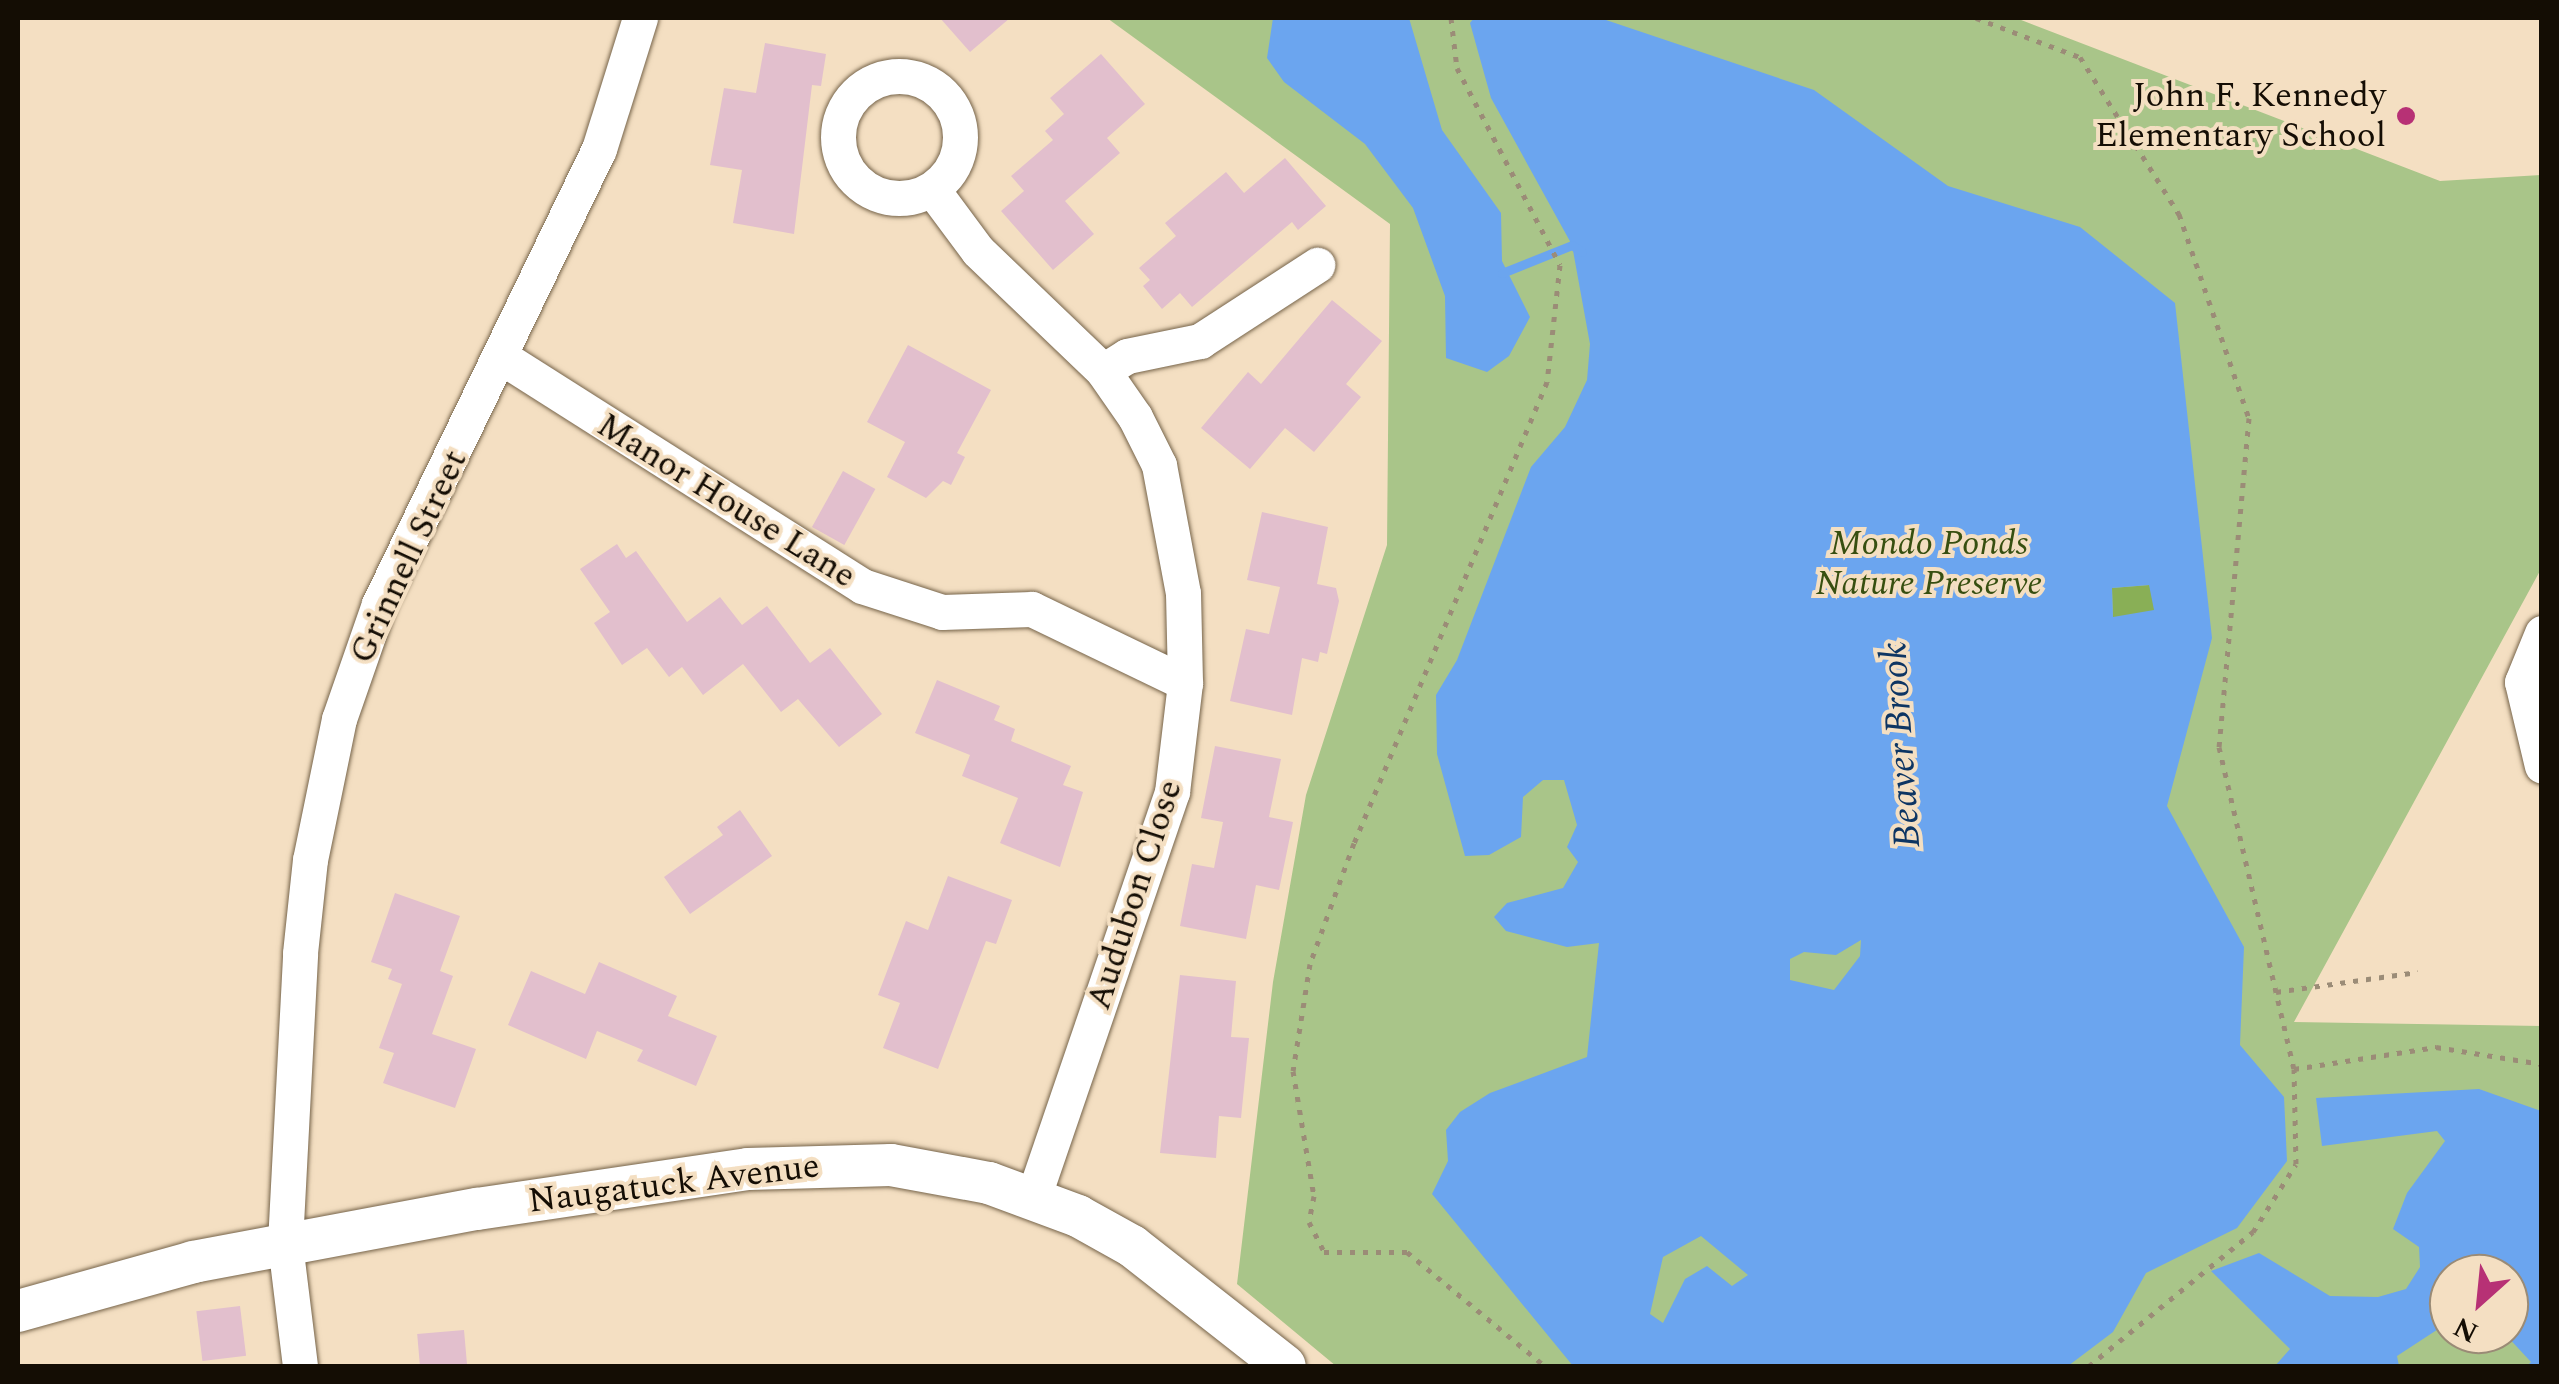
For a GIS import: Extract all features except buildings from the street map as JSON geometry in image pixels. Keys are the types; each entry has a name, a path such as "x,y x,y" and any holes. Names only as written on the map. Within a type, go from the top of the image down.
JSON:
{"main road":[{"name":"Naugatuck Avenue","path":"18,1312 285,1243 649,1182 812,1164 939,1172 1032,1197 1132,1246 1285,1366"}],"street":[{"name":"Grinnell Street","path":"300,1366 285,1243 300,954 310,860 340,718 379,604 503,358 600,149 640,18"},
{"name":"Audubon Close","path":"932,189 1020,298 1102,370 1159,465 1183,593 1185,683 1180,744 1158,840 1032,1197"},
{"path":"1102,370 1127,356 1200,341 1317,265"},
{"name":"Manor House Lane","path":"503,358 862,586 942,612 1032,609 1185,683"},
{"path":"2542,633 2522,682 2542,766"}],"path":[{"path":"1451,18 1457,68 1550,239 1560,265 1547,382 1354,842 1310,964 1293,1072 1314,1196 1309,1222 1324,1252 1407,1252 1546,1366"},
{"path":"1976,18 2080,58 2180,214 2250,418 2220,747 2294,1069 2296,1164 2253,1232 2090,1366"},
{"path":"2276,992 2418,972"},
{"path":"2294,1069 2436,1047 2542,1064"}],"green space":[{"name":"Mondo Ponds Nature Preserve","path":"1107,18 2016,18 2440,181 2541,175 2541,569 2294,1022 2541,1026 2541,1366 1336,1366 1237,1284 1273,982 1306,795 1387,545 1390,224"},
{"path":"2150,585 2155,611 2113,618 2112,588"}],"water":[{"path":"1273,18 1409,18 1442,130 1501,213 1502,261 1530,317 1509,356 1487,372 1446,358 1445,296 1413,208 1365,144 1284,82 1267,58"},
{"path":"1474,18 1600,18 1814,90 1948,186 2080,227 2175,303 2212,638 2167,806 2244,947 2240,1045 2284,1097 2287,1161 2237,1228 2146,1273 2113,1332 2068,1366 1573,1366 1432,1194 1448,1161 1446,1130 1460,1112 1490,1093 1587,1057 1599,943 1567,947 1506,931 1494,917 1507,903 1563,888 1578,862 1567,847 1577,825 1564,780 1543,780 1523,797 1521,837 1489,855 1465,856 1437,754 1436,695 1457,660 1531,467 1565,427 1587,380 1590,344 1572,245 1491,98 1470,23","holes":["2149,585 2154,610 2113,617 2112,588","1861,940 1860,956 1834,990 1790,980 1790,959 1804,952 1836,955","1701,1236 1748,1275 1732,1286 1707,1266 1685,1279 1663,1323 1650,1314 1663,1257"]},
{"path":"2479,1089 2541,1111 2541,1366 2527,1366 2531,1362 2524,1354 2529,1354 2529,1254 2429,1254 2429,1335 2397,1356 2399,1366 2275,1366 2290,1349 2211,1271 2259,1253 2330,1296 2378,1297 2406,1289 2420,1267 2419,1247 2393,1229 2407,1193 2445,1141 2437,1131 2322,1146 2316,1098"}],"waterway":[{"name":"Beaver Brook","path":"1502,273 1572,245 1582,252"}],"place":[{"name":"John F. Kennedy Elementary School","path":"2406,116"}]}
